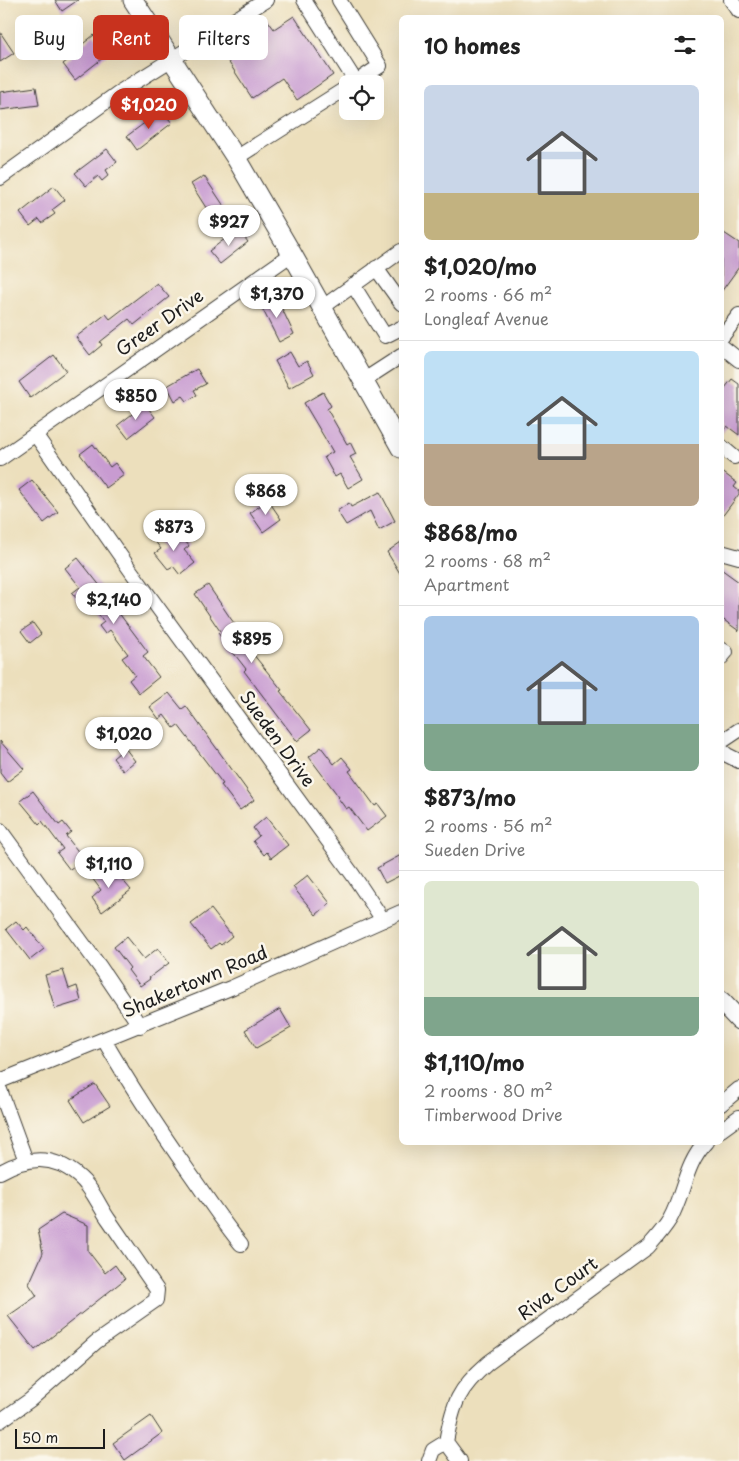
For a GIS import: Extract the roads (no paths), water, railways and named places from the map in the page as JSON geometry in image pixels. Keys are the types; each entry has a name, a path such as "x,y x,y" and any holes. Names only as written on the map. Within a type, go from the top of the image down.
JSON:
{"main road":[{"path":"133,0 236,158 399,438"},
{"path":"724,1004 739,1020"}],"street":[{"path":"0,178 118,93 266,0"},
{"path":"304,0 347,75"},
{"path":"339,0 380,66 366,75"},
{"path":"731,0 739,11"},
{"path":"236,158 339,92"},
{"path":"323,308 399,252"},
{"name":"Greer Drive","path":"0,460 292,254"},
{"path":"376,268 399,300"},
{"path":"353,285 385,336 399,329"},
{"path":"724,334 739,315"},
{"path":"724,348 739,360"},
{"path":"364,380 399,357"},
{"name":"Sueden Drive","path":"35,434 143,587 353,875 383,920"},
{"path":"724,449 734,457"},
{"path":"724,553 739,557"},
{"path":"724,740 739,730"},
{"path":"724,753 738,762"},
{"path":"0,830 100,967 140,1026"},
{"name":"Shakertown Road","path":"0,1081 233,988 399,913"},
{"path":"104,1040 121,1070 173,1148 241,1244"},
{"path":"724,1102 739,1089"},
{"path":"0,1090 26,1161"},
{"path":"724,1128 739,1117"},
{"name":"Riva Court","path":"691,1163 692,1145"},
{"name":"Riva Court","path":"446,1442 454,1405 467,1382 488,1363 648,1246 660,1234 670,1218 691,1163 704,1145"},
{"path":"0,1172 14,1165 34,1159 46,1160 61,1165 79,1176 157,1290 156,1300 96,1342 30,1400 0,1421"},
{"path":"429,1461 433,1450 446,1442 460,1461"}]}
